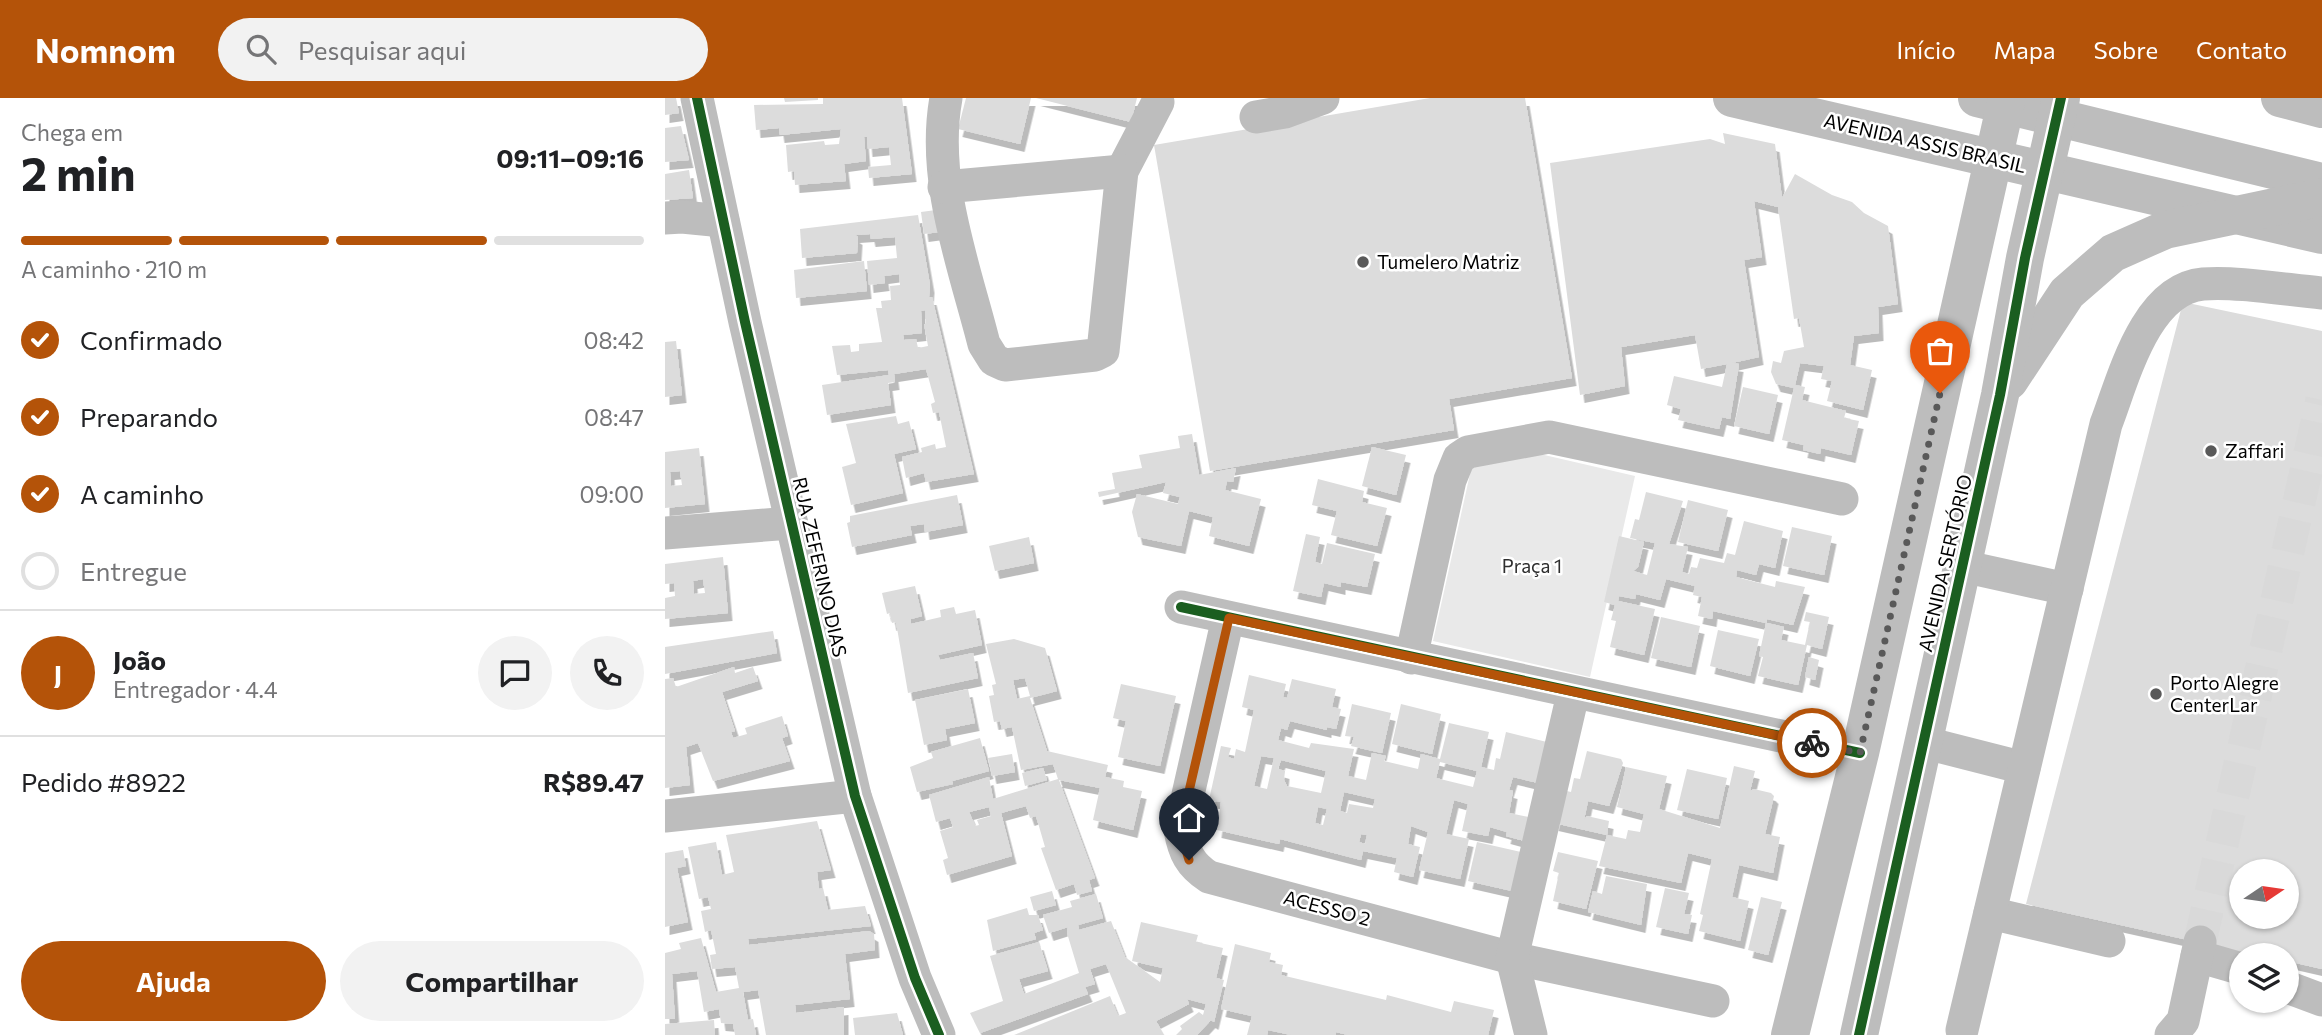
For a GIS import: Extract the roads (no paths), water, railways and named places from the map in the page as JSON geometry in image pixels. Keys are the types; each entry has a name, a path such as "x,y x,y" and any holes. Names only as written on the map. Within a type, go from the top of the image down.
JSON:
{"main road":[{"name":"AVENIDA ASSIS BRASIL","path":"1731,98 2322,235"},
{"path":"2280,98 2322,109"},
{"path":"1790,1035 1860,753 1994,159 1997,100 2059,107 2322,182"},
{"name":"AVENIDA SERTÓRIO","path":"1861,1033 1922,742 2000,394 2059,107"},
{"path":"2000,394 2067,293 2113,253 2165,230 2238,217 2322,197"}],"street":[{"name":"RUA ZEFERINO DIAS","path":"697,98 791,523 855,796 910,966 939,1035"},
{"path":"946,98 941,123 944,187 984,344 994,360 1005,365 1095,355 1103,351 1122,171 1158,102"},
{"path":"1256,117 1285,112 1323,98"},
{"path":"944,187 1122,171"},
{"path":"665,218 682,217 723,222"},
{"path":"1962,1030 2106,424 2143,331 2168,298 2201,284 2322,293"},
{"path":"1411,658 1450,480 1459,458 1468,452 1532,438 1549,437 1842,499"},
{"path":"665,533 791,523"},
{"path":"1962,566 2067,589"},
{"path":"1181,607 1573,694 1860,753"},
{"name":"ACESSO 2","path":"1229,618 1180,830 1189,860 1209,877 1512,958 1713,1001"},
{"path":"1531,1035 1512,958 1573,694"},
{"path":"1922,742 2024,768"},
{"path":"665,816 855,796"},
{"path":"1990,913 2109,941"},
{"path":"2171,1035 2183,1021 2198,949 2229,964"},
{"path":"2299,991 2322,1000"}],"tunnel":[{"path":"2200,942 2322,400"}],"place":[{"name":"Tumelero Matriz","path":"1363,262"},
{"name":"Zaffari","path":"2211,451"},
{"name":"Porto Alegre CenterLar","path":"2156,694"}],"park label":[{"name":"Praça 1","path":"1532,566"}]}
